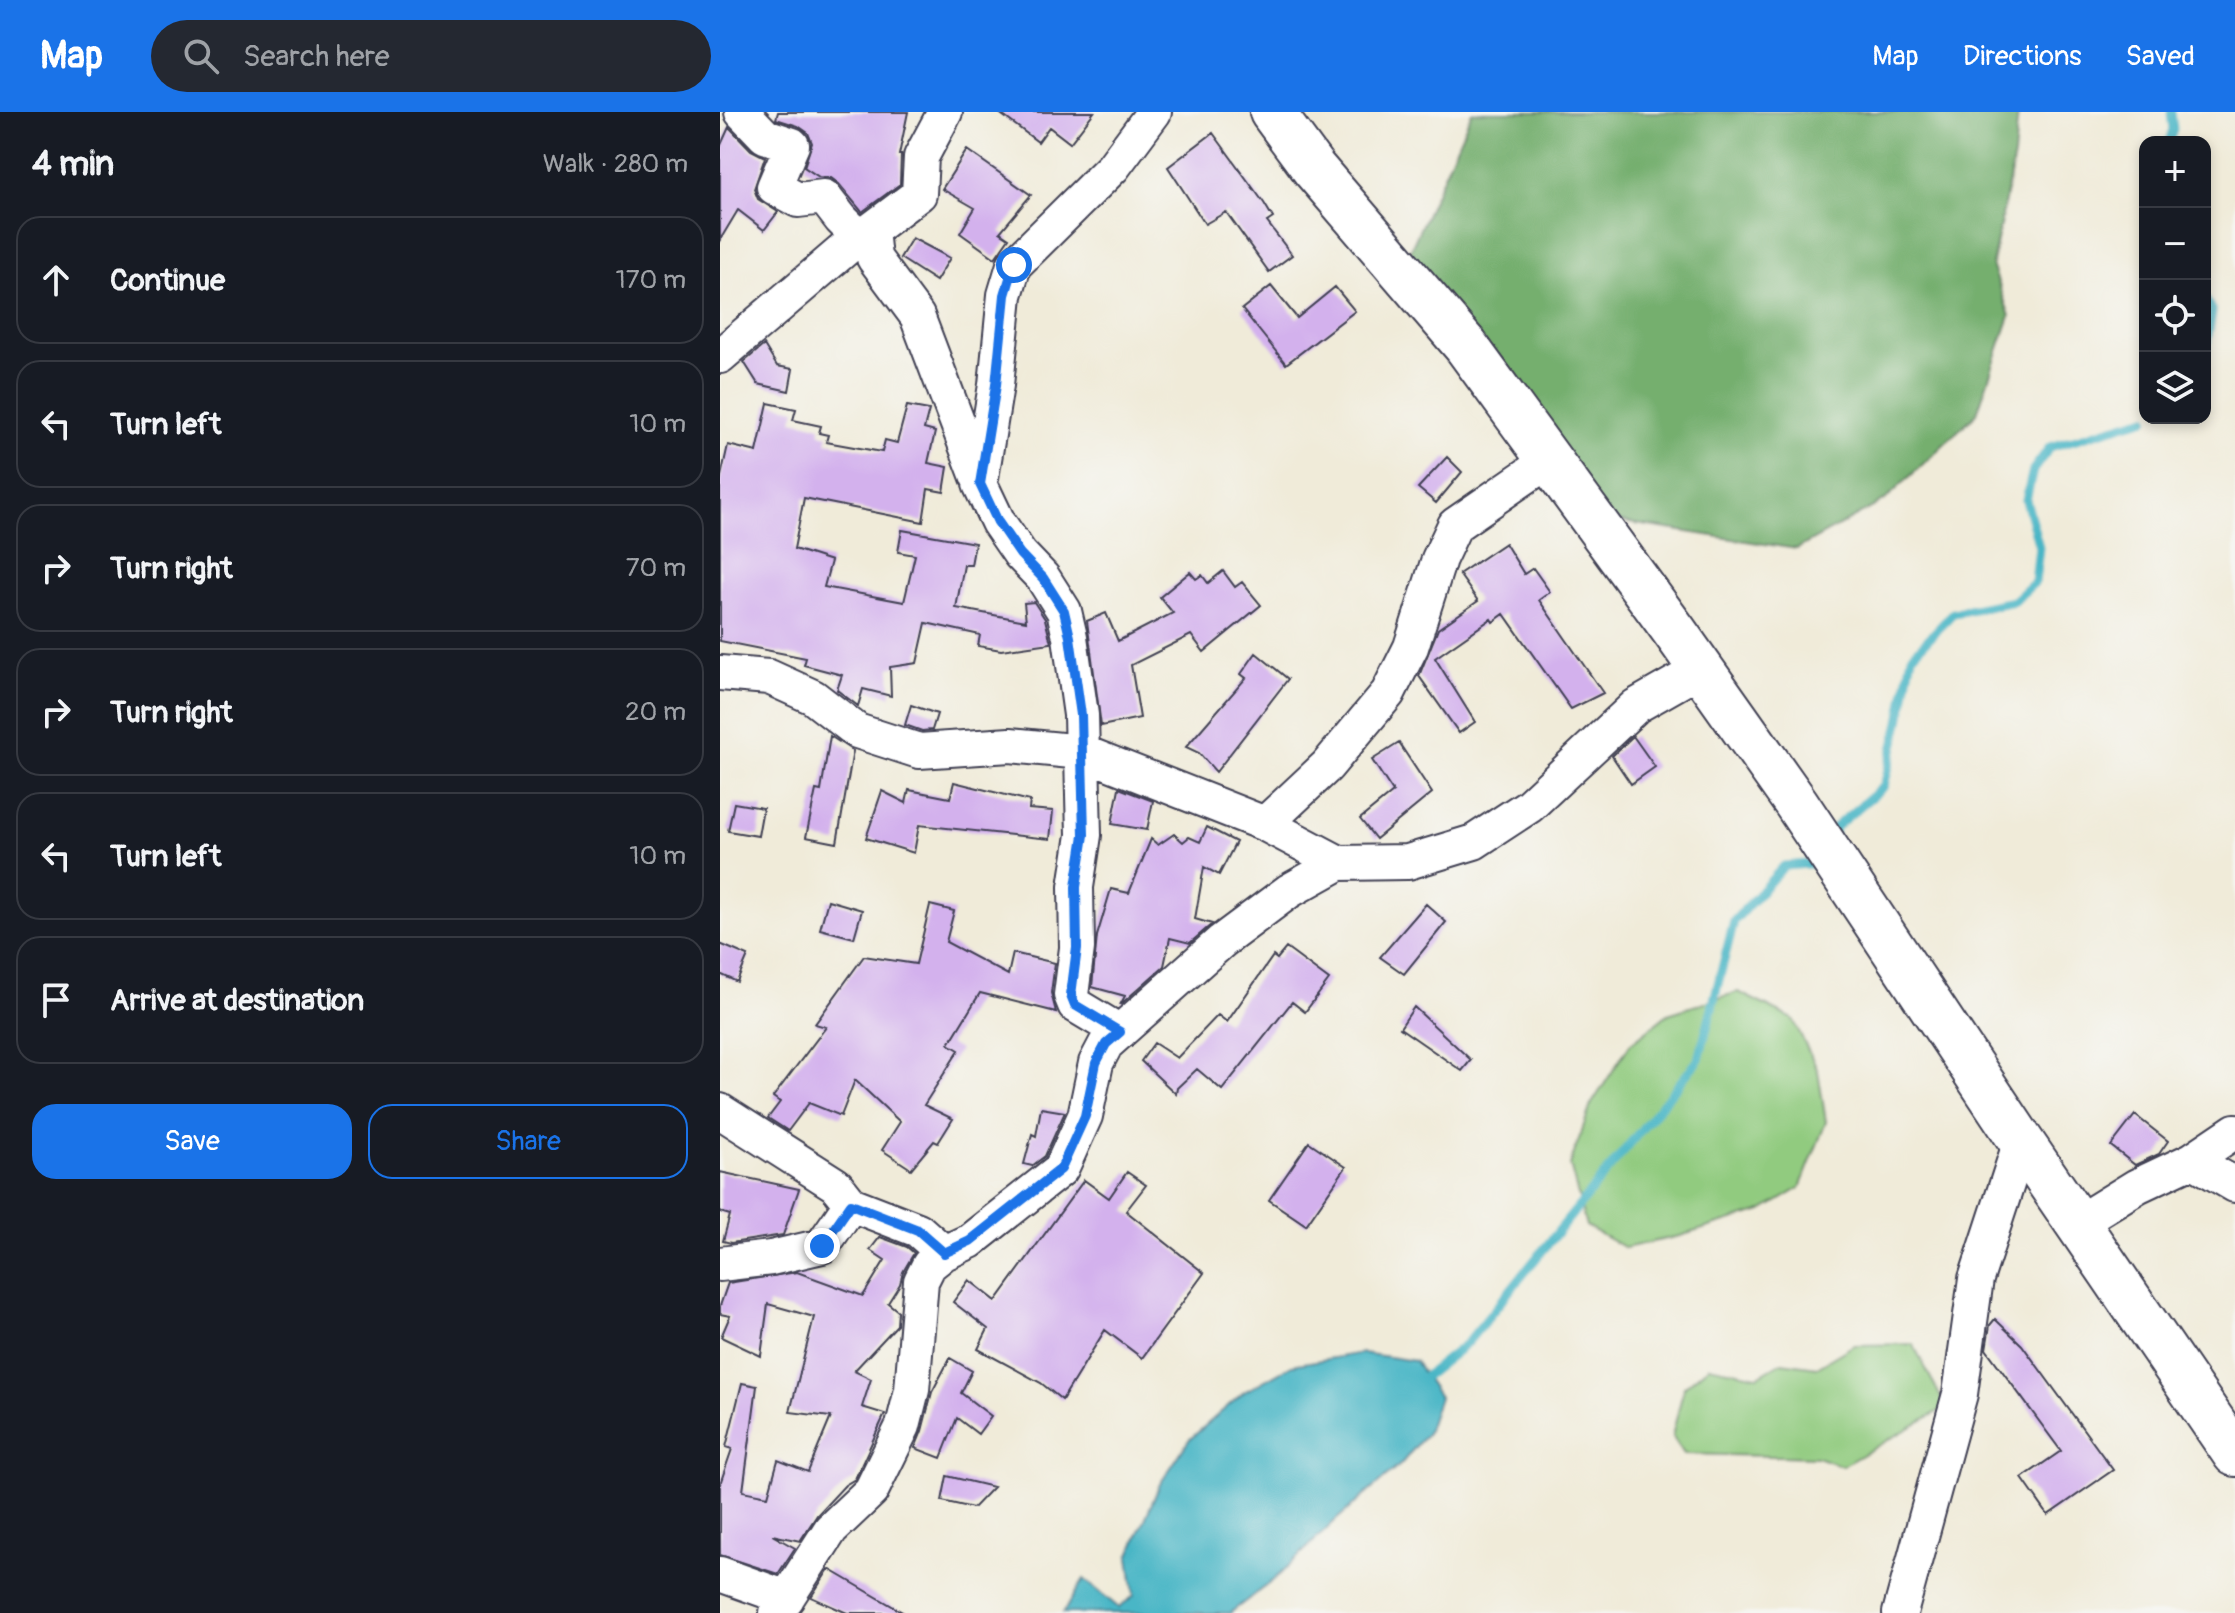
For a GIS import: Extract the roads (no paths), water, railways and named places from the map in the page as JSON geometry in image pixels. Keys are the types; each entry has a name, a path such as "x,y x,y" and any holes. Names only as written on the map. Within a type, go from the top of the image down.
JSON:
{"street":[{"path":"742,112 765,136 792,145 774,187 798,200 824,197 841,219 865,233 874,258 917,316 980,484 998,522 1020,554 1043,578 1064,611 1080,702 1084,835 1076,887 1077,948 1071,995 1075,1005 1120,1032"},
{"path":"720,356 865,233 919,194 921,157 945,112"},
{"path":"980,484 996,385 1005,295 1014,265 1113,167 1154,112"},
{"path":"1272,112 1314,169 1466,346 1701,669 1796,803 2021,1141 2235,1454"},
{"path":"1265,824 1327,766 1388,693 1411,647 1439,559 1455,525 1548,461"},
{"path":"720,1574 782,1605 831,1529 871,1491 903,1426 912,1390 921,1281 929,1265 944,1253 970,1241 1061,1169 1085,1116 1096,1063 1106,1044 1222,941 1289,891 1339,863 1408,862 1474,842 1529,806 1636,706 1701,669"},
{"path":"720,673 769,677 813,697 857,731 919,751 1010,745 1082,752 1265,824 1339,863"},
{"path":"720,1111 836,1185 851,1204 918,1230 944,1253"},
{"path":"2077,1223 2137,1186 2192,1160 2235,1131"},
{"path":"1900,1613 1960,1394 1976,1279 2021,1141"},
{"path":"2192,1160 2235,1185"},
{"path":"720,1264 771,1258 822,1246 851,1204"}],"water":[{"path":"1362,1353 1415,1361 1439,1397 1427,1433 1401,1464 1336,1520 1276,1578 1230,1613 1063,1613 1084,1579 1119,1608 1134,1595 1129,1557 1160,1484 1189,1440 1244,1392 1292,1365"}],"waterway":[{"path":"2171,112 2171,136"},
{"path":"2211,310 2211,318"},
{"path":"1834,836 1834,828 1884,786 1912,656 1953,613 2014,601 2035,582 2039,547 2026,500 2033,470 2050,447 2139,420"},
{"path":"1418,1382 1467,1343 1699,1059 1734,921 1784,866 1819,863"}]}
